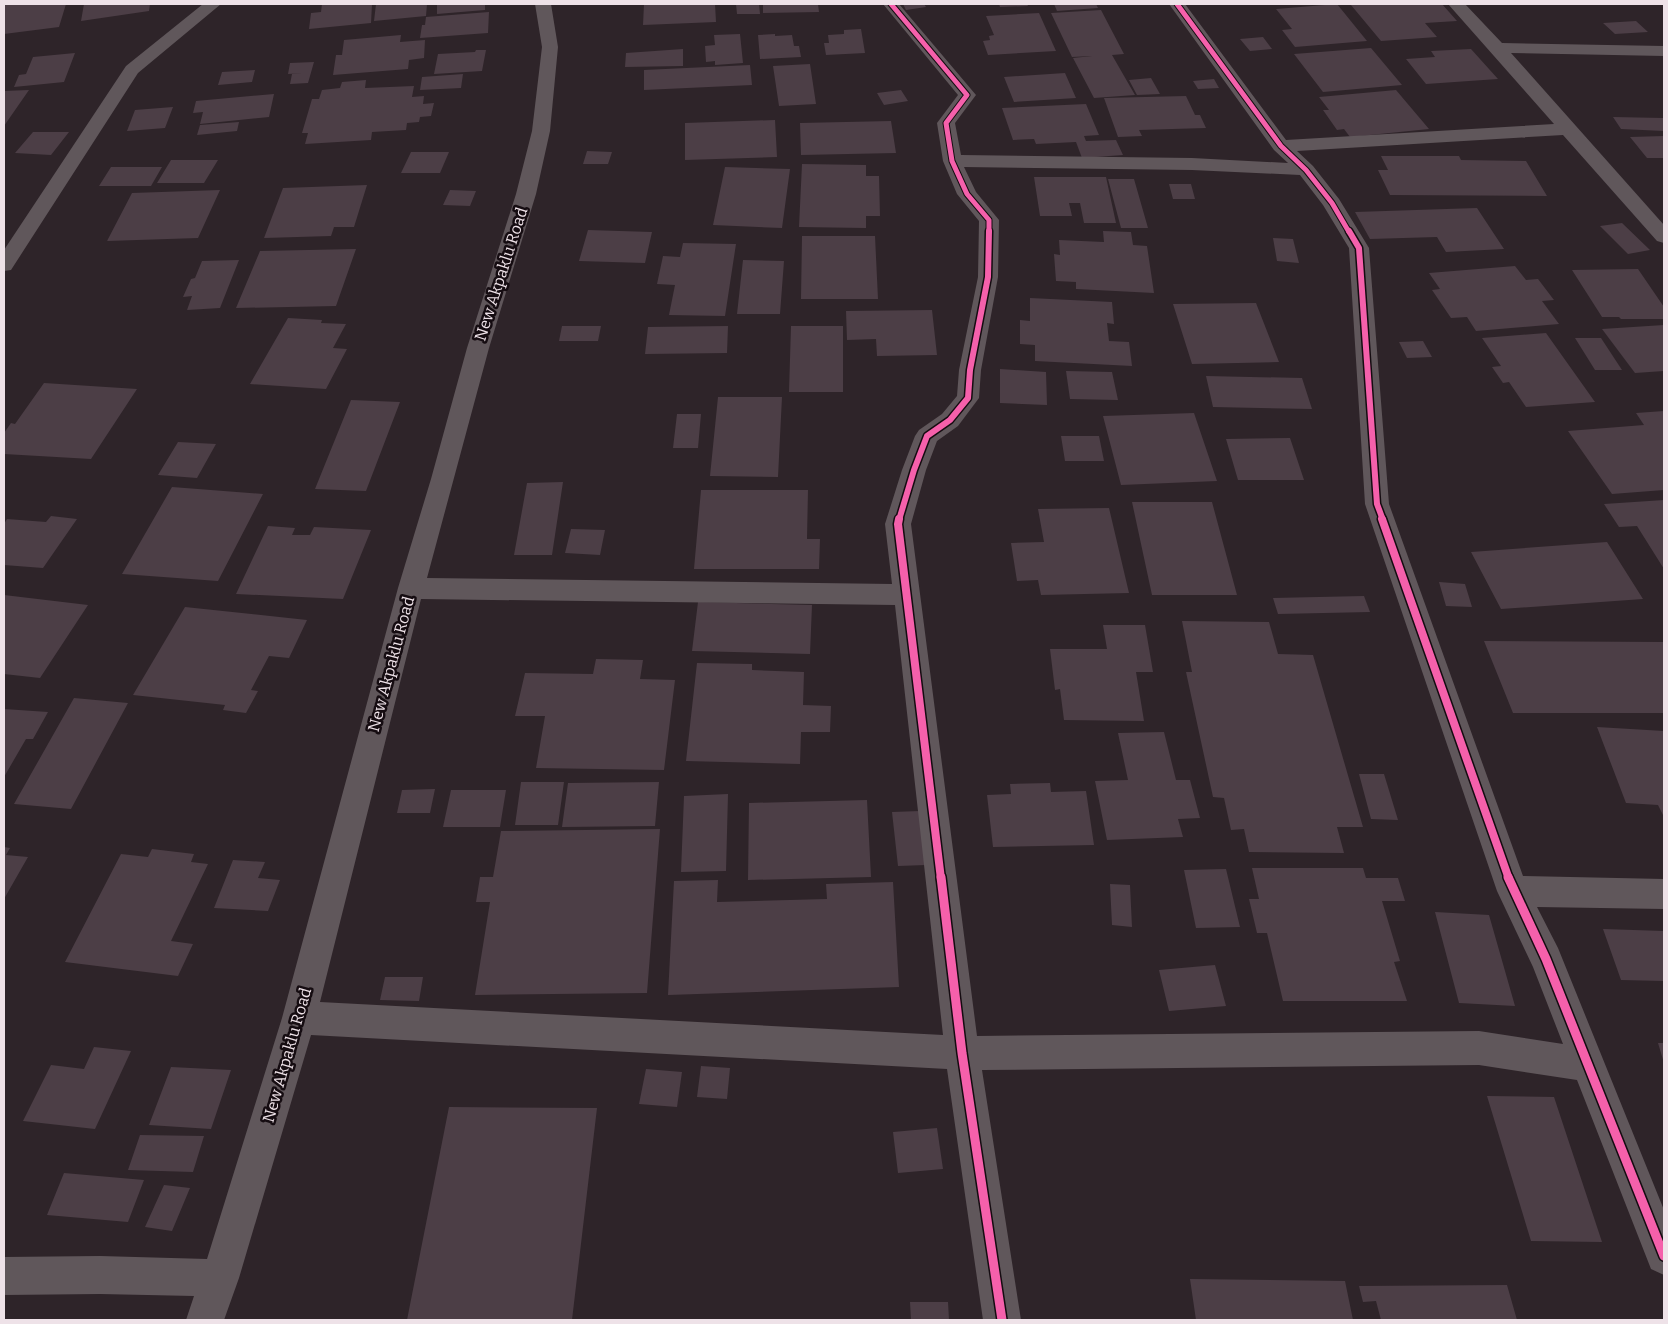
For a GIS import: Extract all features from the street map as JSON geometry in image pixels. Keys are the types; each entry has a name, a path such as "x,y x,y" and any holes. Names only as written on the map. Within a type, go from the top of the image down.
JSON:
{"street":[{"path":"4,265 132,70 213,4"},
{"name":"New Akpaklu Road","path":"205,1320 220,1278 299,1018 411,588 444,479 478,348 526,194 541,130 550,47 543,4"},
{"path":"891,4 967,95 946,123 952,161 967,194 989,220 988,277 970,370 968,398 950,420 927,436 914,470 898,524 962,1052 1002,1320"},
{"path":"1177,4 1282,146 1306,170 1332,203 1360,248 1376,504 1513,891 1546,959 1664,1256"},
{"path":"1456,4 1499,48 1566,129 1661,229"},
{"path":"1499,48 1664,51"},
{"path":"1282,146 1566,129"},
{"path":"952,161 1192,164 1306,170"},
{"path":"411,588 906,595"},
{"path":"1513,891 1664,894"},
{"path":"299,1018 962,1052 1479,1048 1589,1065"},
{"path":"4,1276 100,1275 220,1278"}],"building":[{"path":"4,4 66,4 59,27 4,34"},
{"path":"84,4 150,4 149,11 81,21"},
{"path":"322,4 372,4 371,23 309,29 311,13 321,12"},
{"path":"376,4 427,4 426,16 374,21"},
{"path":"437,4 485,4 485,10 437,14"},
{"path":"644,4 715,4 716,22 643,25"},
{"path":"736,4 759,4 760,14 737,14"},
{"path":"763,4 818,4 819,12 763,13"},
{"path":"903,4 924,4 926,7 906,10"},
{"path":"999,4 1027,4 1028,6 1000,7"},
{"path":"1054,4 1096,4 1098,8 1057,11"},
{"path":"1337,4 1367,41 1295,47 1282,30 1292,29 1276,9"},
{"path":"1442,4 1457,21 1425,23 1437,37 1381,41 1351,5"},
{"path":"1101,10 1124,54 1112,55 1135,95 1094,98 1073,58 1092,56 1072,57 1051,13"},
{"path":"489,12 488,33 420,38 422,25 425,25 426,17"},
{"path":"1039,13 1056,51 988,55 983,41 990,40 989,36 994,35 986,16"},
{"path":"1636,21 1648,32 1615,34 1603,23"},
{"path":"861,29 865,53 826,55 824,43 829,43 828,35 844,34 844,30"},
{"path":"740,34 743,63 715,65 715,61 706,62 705,46 715,45 714,35"},
{"path":"775,34 775,36 792,35 794,46 799,46 801,57 760,59 758,35"},
{"path":"401,35 400,42 425,40 424,58 409,60 408,69 333,75 336,55 342,55 344,40"},
{"path":"1263,37 1272,49 1250,51 1240,39"},
{"path":"1371,48 1402,85 1323,92 1294,54"},
{"path":"683,49 683,66 625,67 626,53"},
{"path":"1471,49 1498,79 1426,84 1406,59 1435,57 1431,51"},
{"path":"476,50 486,50 482,71 434,74 438,54 475,52"},
{"path":"75,53 64,82 14,87 19,75 26,74 33,57"},
{"path":"314,62 308,83 290,84 292,74 303,73 288,74 290,63"},
{"path":"810,64 816,104 779,106 773,66"},
{"path":"750,65 752,85 644,90 644,70"},
{"path":"255,70 252,82 218,85 222,72"},
{"path":"1065,73 1076,98 1014,102 1004,77"},
{"path":"463,74 461,88 420,90 422,77"},
{"path":"1151,78 1160,94 1137,95 1129,80"},
{"path":"1214,79 1219,88 1198,89 1193,81"},
{"path":"366,80 365,88 414,86 412,97 424,96 423,104 434,103 431,116 420,117 419,122 407,123 406,130 372,132 371,140 305,144 308,133 302,133 312,99 319,99 322,90 340,88 342,82"},
{"path":"29,90 4,126 4,91"},
{"path":"901,90 908,101 884,105 877,93"},
{"path":"1396,90 1429,129 1350,137 1344,129 1337,130 1323,110 1329,110 1319,97"},
{"path":"274,94 269,117 200,124 203,112 193,113 196,101"},
{"path":"1186,96 1195,115 1200,115 1206,128 1139,130 1142,136 1118,137 1104,98"},
{"path":"1086,104 1099,135 1084,136 1086,141 1116,140 1123,155 1082,158 1076,142 1036,144 1034,139 1013,140 1002,108"},
{"path":"173,107 165,128 127,131 135,110"},
{"path":"1613,117 1663,118 1664,131 1621,129"},
{"path":"775,120 777,157 685,160 685,123"},
{"path":"891,121 896,153 801,155 800,123"},
{"path":"239,122 237,131 197,135 200,125"},
{"path":"33,132 69,132 51,155 15,153"},
{"path":"1664,136 1664,158 1647,158 1630,137"},
{"path":"587,151 612,152 608,164 583,164"},
{"path":"411,152 449,152 440,173 401,173"},
{"path":"1381,156 1459,156 1461,160 1526,161 1547,196 1390,195 1378,170 1388,170"},
{"path":"171,160 218,160 204,183 157,183"},
{"path":"802,164 866,165 866,176 879,176 880,216 866,216 866,228 799,227"},
{"path":"111,167 162,167 151,186 99,186"},
{"path":"725,167 790,169 782,228 713,225"},
{"path":"1034,177 1106,177 1116,223 1084,223 1080,203 1069,203 1072,216 1040,216"},
{"path":"1108,179 1134,179 1148,228 1121,228"},
{"path":"1169,184 1191,184 1195,199 1173,199"},
{"path":"367,185 354,227 334,227 331,236 264,238 283,188"},
{"path":"220,190 198,238 107,241 132,193"},
{"path":"450,190 476,191 470,206 443,205"},
{"path":"1477,208 1504,249 1446,252 1437,237 1370,239 1355,212"},
{"path":"1622,223 1650,250 1628,254 1600,226"},
{"path":"588,230 652,232 645,263 579,261"},
{"path":"1103,231 1131,232 1133,245 1147,246 1154,293 1076,289 1076,282 1056,281 1054,254 1060,255 1059,240 1104,242"},
{"path":"802,236 875,236 878,299 801,299"},
{"path":"1273,238 1293,239 1299,263 1277,261"},
{"path":"683,243 736,244 725,316 669,315 675,285 657,284 663,256 680,257"},
{"path":"356,249 336,306 236,308 260,251"},
{"path":"239,260 220,308 187,310 192,296 183,297 191,279 195,278 202,261"},
{"path":"743,260 784,261 780,314 737,314"},
{"path":"1515,266 1526,280 1538,279 1554,300 1542,301 1559,324 1476,331 1467,317 1451,318 1432,290 1440,289 1429,273"},
{"path":"1638,269 1664,307 1664,319 1602,317 1572,270"},
{"path":"1030,298 1112,302 1114,324 1107,323 1109,341 1129,342 1132,366 1035,361 1035,345 1020,344 1020,320 1030,321"},
{"path":"1256,303 1279,362 1192,364 1173,304"},
{"path":"932,310 937,355 877,356 876,339 847,340 846,311"},
{"path":"288,318 322,320 321,323 346,324 333,348 347,349 326,389 250,384"},
{"path":"1664,325 1664,371 1635,373 1602,329"},
{"path":"562,326 601,326 598,341 559,341"},
{"path":"728,326 727,353 645,354 648,327"},
{"path":"791,326 843,326 843,392 789,392"},
{"path":"1546,333 1595,402 1526,407 1509,382 1503,383 1492,367 1501,366 1482,338"},
{"path":"1575,338 1601,338 1622,370 1595,370"},
{"path":"1423,341 1432,357 1407,358 1399,342"},
{"path":"1000,369 1046,372 1047,405 1000,403"},
{"path":"1066,371 1112,372 1118,400 1070,399"},
{"path":"1206,376 1302,378 1312,409 1213,407"},
{"path":"44,383 137,389 91,459 4,454 4,433 11,423 15,424"},
{"path":"718,397 782,397 778,477 710,476"},
{"path":"351,400 400,402 366,491 315,489"},
{"path":"1664,411 1664,490 1612,494 1568,431 1644,425 1636,413"},
{"path":"1194,413 1217,481 1121,485 1103,416"},
{"path":"677,414 701,414 698,448 673,448"},
{"path":"1061,436 1099,436 1104,461 1065,461"},
{"path":"1290,438 1304,480 1238,480 1226,439"},
{"path":"178,442 216,444 197,478 158,475"},
{"path":"563,482 552,555 514,555 527,483"},
{"path":"172,487 263,494 218,581 122,574"},
{"path":"701,490 808,490 807,539 820,539 819,569 694,569"},
{"path":"1664,500 1664,569 1637,526 1619,527 1604,504"},
{"path":"1132,502 1212,502 1237,595 1152,595"},
{"path":"1109,508 1129,593 1041,595 1038,580 1017,581 1011,543 1044,542 1038,509"},
{"path":"51,516 77,519 43,568 4,565 4,524 7,519 46,522"},
{"path":"268,526 295,528 292,535 310,535 314,527 371,530 343,599 236,594"},
{"path":"571,529 605,530 600,555 565,553"},
{"path":"1607,542 1643,599 1501,609 1471,552"},
{"path":"1439,582 1465,584 1472,607 1446,606"},
{"path":"4,595 88,605 40,678 4,674"},
{"path":"1364,596 1370,612 1278,614 1273,598"},
{"path":"698,602 812,605 810,654 692,651"},
{"path":"185,607 307,620 289,658 269,656 251,690 258,691 246,713 223,710 225,705 133,695"},
{"path":"1182,621 1269,622 1278,654 1313,655 1363,827 1337,827 1344,853 1249,852 1244,829 1231,830 1224,798 1213,797 1186,672 1192,672"},
{"path":"1103,625 1145,625 1153,672 1136,672 1144,721 1064,720 1060,689 1055,690 1050,649 1107,649"},
{"path":"1484,641 1664,642 1664,713 1513,713"},
{"path":"596,659 643,660 640,679 675,680 664,770 536,768 545,716 515,716 525,673 593,674"},
{"path":"697,663 752,664 752,670 804,672 803,705 831,706 830,732 801,732 800,764 686,761"},
{"path":"74,698 128,703 71,809 14,804"},
{"path":"4,709 48,712 33,739 26,739 4,777"},
{"path":"1597,727 1664,731 1664,817 1658,805 1626,803"},
{"path":"1164,732 1176,780 1190,780 1200,818 1178,819 1183,837 1107,840 1095,781 1128,780 1118,733"},
{"path":"1359,774 1384,774 1398,820 1371,819"},
{"path":"521,782 564,782 558,825 515,825"},
{"path":"659,782 655,826 562,827 568,783"},
{"path":"1050,783 1051,792 1086,791 1094,845 993,847 987,795 1011,794 1010,784"},
{"path":"435,789 430,813 397,813 402,790"},
{"path":"451,790 506,790 500,827 443,827"},
{"path":"728,794 726,871 681,872 684,796"},
{"path":"867,800 871,877 748,880 749,803"},
{"path":"920,811 926,865 898,866 892,812"},
{"path":"660,829 647,993 475,995 490,902 476,902 480,877 493,877 501,831"},
{"path":"4,847 10,848 6,855 28,857 4,899"},
{"path":"152,849 194,854 191,862 208,864 171,941 193,944 178,976 65,962 121,854 148,857"},
{"path":"233,860 265,862 258,878 280,880 268,911 214,908"},
{"path":"1252,868 1363,868 1366,878 1398,878 1405,901 1382,901 1400,961 1394,962 1407,1001 1283,1001 1267,933 1257,933 1249,899 1259,899"},
{"path":"1226,869 1240,927 1196,928 1184,870"},
{"path":"718,880 717,902 827,899 826,884 893,882 899,987 668,995 674,881"},
{"path":"1110,884 1130,885 1132,927 1112,925"},
{"path":"1435,912 1489,915 1515,1006 1459,1003"},
{"path":"1603,929 1664,931 1664,981 1621,980"},
{"path":"1215,965 1226,1006 1169,1011 1159,970"},
{"path":"385,977 423,977 419,1001 380,1000"},
{"path":"1658,1043 1664,1043 1664,1063"},
{"path":"94,1047 131,1051 95,1129 23,1121 51,1065 84,1069"},
{"path":"701,1066 730,1068 727,1099 697,1097"},
{"path":"171,1067 231,1070 211,1129 149,1125"},
{"path":"646,1069 682,1072 677,1107 639,1104"},
{"path":"1487,1096 1554,1097 1602,1242 1531,1241"},
{"path":"449,1107 597,1108 572,1320 407,1320"},
{"path":"937,1128 943,1169 898,1173 893,1132"},
{"path":"140,1135 204,1136 193,1172 128,1170"},
{"path":"64,1173 144,1180 128,1222 47,1215"},
{"path":"164,1185 190,1188 172,1231 145,1227"},
{"path":"1190,1279 1345,1281 1353,1320 1196,1320"},
{"path":"1507,1285 1517,1320 1381,1320 1376,1301 1363,1302 1359,1286"},
{"path":"910,1302 948,1302 949,1320 911,1320"}],"cycle path":[{"path":"891,4 967,95 946,123 952,161 967,194 989,220 988,277 970,370 968,398 950,420 927,436 914,470 898,524 962,1053 1002,1320"},
{"path":"1177,4 1281,146 1306,170 1332,203 1359,248 1377,504 1513,891 1546,959 1664,1256"}]}
